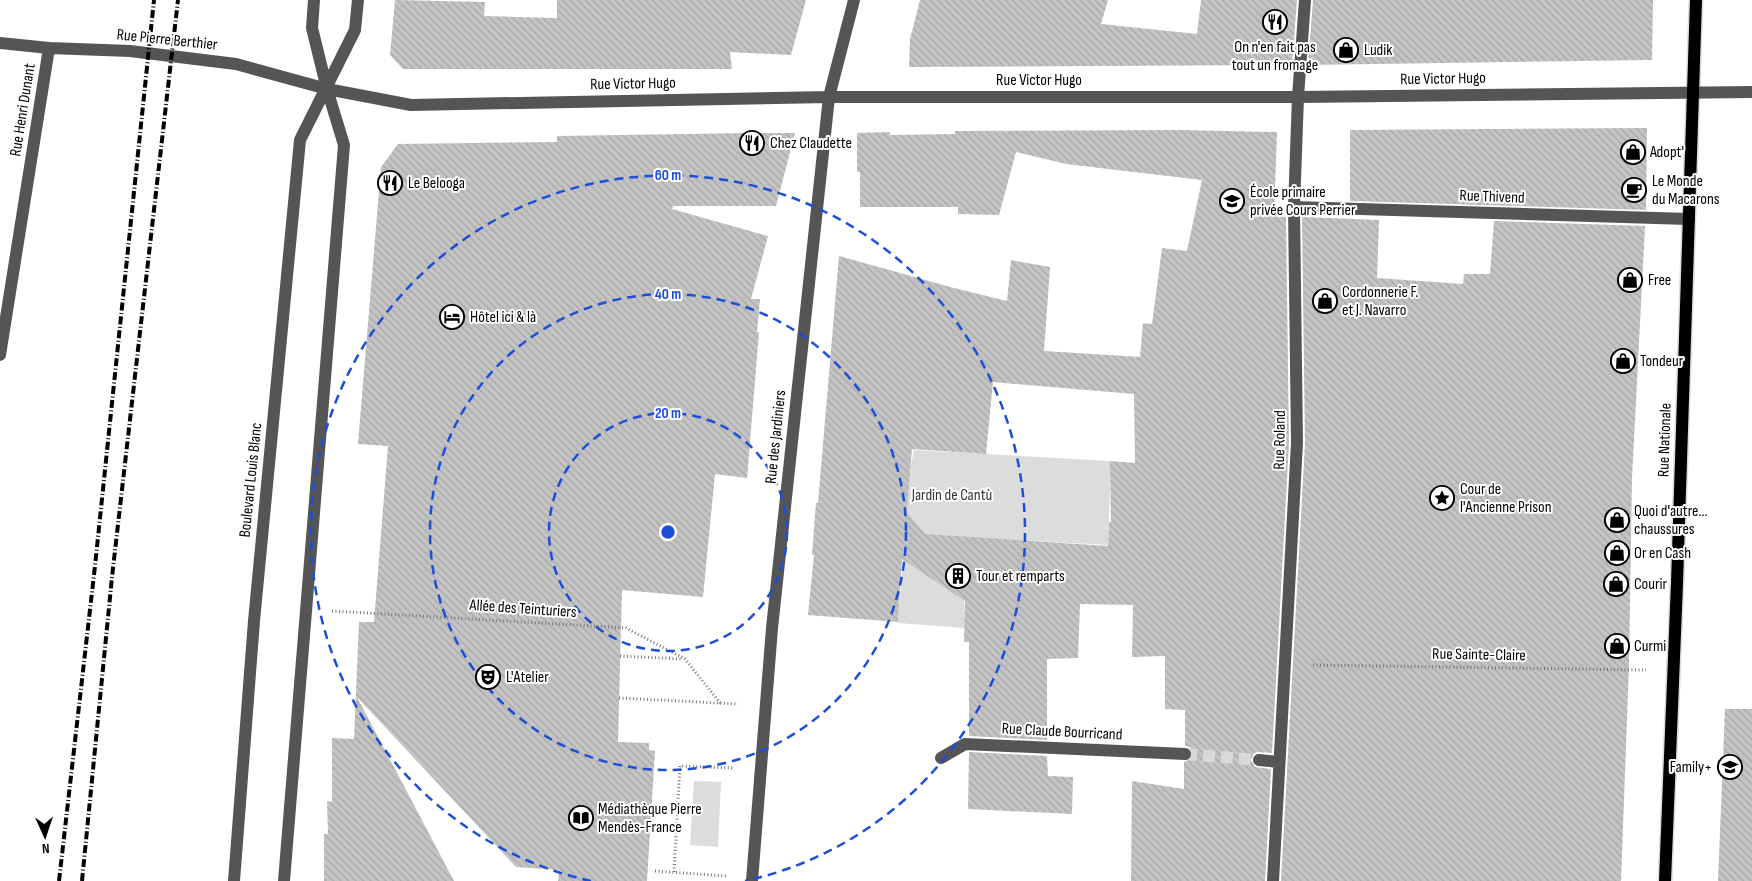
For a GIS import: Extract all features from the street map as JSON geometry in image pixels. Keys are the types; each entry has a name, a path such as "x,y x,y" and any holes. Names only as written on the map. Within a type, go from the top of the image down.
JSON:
{"main road":[{"name":"Rue Nationale","path":"1665,881 1696,0"}],"street":[{"path":"284,881 344,145 327,89 312,28 314,0"},
{"name":"Boulevard Louis Blanc","path":"234,881 254,621 300,140 355,30 358,0"},
{"name":"Rue des Jardiniers","path":"752,881 773,618 830,97 854,0"},
{"name":"Rue Roland","path":"1273,881 1297,443 1294,207 1298,97 1305,0"},
{"name":"Rue Pierre Berthier","path":"0,43 49,48 130,51 236,64 327,89"},
{"name":"Rue Henri Dunant","path":"0,355 49,48"},
{"name":"Rue Victor Hugo","path":"327,89 411,105 830,97 1298,97 1752,92"},
{"name":"Rue Thivend","path":"1294,207 1689,219"},
{"name":"Rue Claude Bourricand","path":"941,758 965,744 1184,754"},
{"path":"1259,760 1279,762"}],"path":[{"name":"Allée des Teinturiers","path":"352,612 626,628 685,659 721,704"},
{"path":"620,656 685,659"},
{"name":"Rue Sainte-Claire","path":"1285,664 1673,671"},
{"path":"619,698 766,706"},
{"path":"674,872 680,766 761,769"},
{"path":"655,871 720,875"}],"green space":[{"name":"Jardin de Cantù","path":"914,450 1111,461 1108,545 960,537 942,584 952,593 964,593 965,628 898,623 911,465"},
{"path":"694,781 721,782 718,847 690,845"}],"building":[{"path":"395,0 485,2 484,16 557,18 557,0 806,0 791,55 730,52 732,69 403,69 390,55"},
{"path":"920,0 1108,0 1101,24 1197,34 1201,0 1297,0 1292,65 909,67 910,39"},
{"path":"1313,0 1653,0 1652,60 1308,65"},
{"path":"1647,128 1646,210 1350,201 1350,130"},
{"path":"1179,130 1277,132 1274,216 1286,217 1289,443 1272,753 1256,752 1251,760 1255,767 1271,769 1265,881 1131,881 1132,781 1184,789 1184,762 1192,759 1193,754 1190,747 1185,746 1185,710 1165,709 1165,656 1132,657 1133,605 1080,604 1078,658 1047,659 1047,740 969,736 969,642 964,642 965,601 902,559 898,622 808,615 814,555 812,555 816,503 818,503 839,256 1007,301 1011,260 1050,267 1044,351 1140,357 1143,323 1152,324 1162,248 1187,251 1202,180 1066,164 1016,152 999,215 958,214 958,207 860,207 860,172 857,172 857,133 890,132 890,135 955,134 955,131","holes":["993,382 1134,394 1135,463 1110,461 1111,522 1109,522 1108,546 925,534 907,513 912,449 986,454"]},
{"path":"795,133 776,206 673,206 672,209 768,236 751,299 760,299 747,478 715,474 703,597 622,590 618,742 649,743 649,750 655,751 647,881 558,881 559,870 516,867 357,697 454,881 324,881 324,834 328,834 327,801 332,802 332,738 354,739 359,622 374,622 388,446 358,444 381,167 398,144 557,142 557,136"},
{"path":"1302,217 1379,220 1377,278 1463,284 1464,274 1490,274 1494,221 1645,226 1632,478 1629,664 1621,881 1281,881 1305,443"},
{"path":"1725,709 1752,709 1752,881 1718,881"},
{"path":"969,752 1047,756 1048,776 1073,777 1072,814 968,809"}],"tunnel":[{"path":"1185,754 1259,760"}],"railway":[{"path":"59,881 95,566 154,0"},
{"path":"82,881 112,577 178,0"}],"place":[{"name":"On n'en fait pas tout un fromage","path":"1275,22"},
{"name":"Ludik","path":"1346,50"},
{"name":"Chez Claudette","path":"752,143"},
{"name":"Adopt'","path":"1633,152"},
{"name":"Le Belooga","path":"390,183"},
{"name":"Le Monde du Macarons","path":"1634,190"},
{"name":"École primaire privée Cours Perrier","path":"1232,201"},
{"name":"Free","path":"1630,280"},
{"name":"Cordonnerie F. et J. Navarro","path":"1325,301"},
{"name":"Hôtel ici & là","path":"452,317"},
{"name":"Tondeur","path":"1623,361"},
{"name":"Cour de l'Ancienne Prison","path":"1442,498"},
{"name":"Quoi d'autre... chaussures","path":"1617,520"},
{"name":"Or en Cash","path":"1617,553"},
{"name":"Tour et remparts","path":"958,576"},
{"name":"Courir","path":"1616,584"},
{"name":"Curmi","path":"1617,646"},
{"name":"L'Atelier","path":"488,677"},
{"name":"Family+","path":"1730,767"},
{"name":"Médiathèque Pierre Mendès-France","path":"581,818"}]}
